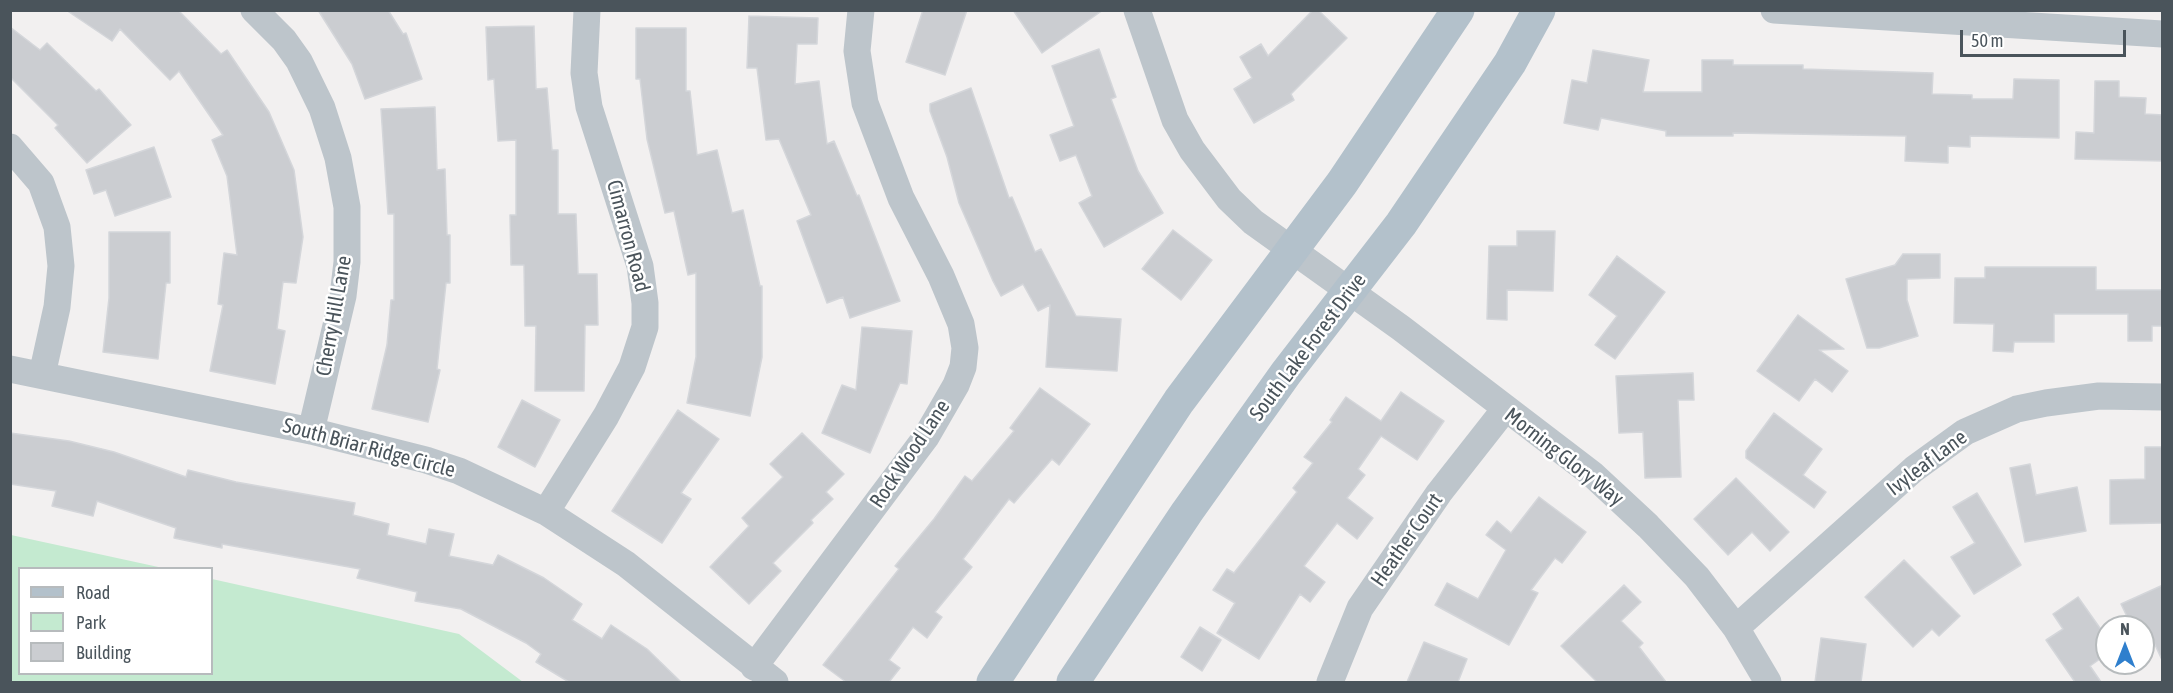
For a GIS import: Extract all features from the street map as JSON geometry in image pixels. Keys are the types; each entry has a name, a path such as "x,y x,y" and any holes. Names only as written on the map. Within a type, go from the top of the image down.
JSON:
{"main road":[{"path":"993,682 1179,401 1363,153 1458,10"},
{"name":"South Lake Forest Drive","path":"1073,682 1193,503 1286,373 1401,224 1510,63 1539,10"}],"street":[{"name":"Cherry Hill Lane","path":"254,10 284,40 299,61 322,108 338,158 346,207 346,262 342,296 311,431"},
{"name":"Cimarron Road","path":"546,512 606,416 632,367 645,327 645,303 640,266 589,107 584,73 586,10"},
{"name":"Rock Wood Lane","path":"764,675 926,438 956,385 963,367 965,348 961,324 901,198 865,103 857,51 861,10"},
{"name":"Morning Glory Way","path":"1137,10 1165,95 1192,150 1229,199 1253,222 1350,291 1592,474 1648,526 1697,577 1736,628 1768,682"},
{"path":"1773,10 2163,34"},
{"path":"10,147 41,183 57,227 61,266 57,307 42,375"},
{"name":"South Briar Ridge Circle","path":"10,369 311,431 437,464 491,485 546,512 626,564 723,639 764,675"},
{"name":"Ivyleaf Lane","path":"1736,628 1914,468 1965,432 2017,409 2046,403 2099,396 2163,397"},
{"name":"Heather Court","path":"1330,682 1360,608 1426,510 1505,409"}],"green space":[{"path":"11,535 158,567 18,567 18,675 213,675 213,579 459,634 523,682 11,682"}],"building":[{"path":"66,10 178,10 221,54 227,50 269,112 294,170 303,237 296,283 283,282 277,329 285,331 275,384 210,371 223,305 218,304 224,253 237,255 227,176 212,140 223,135 179,71 170,80 120,29 112,41"},
{"path":"318,10 388,10 403,34 406,33 422,79 365,99 352,64"},
{"path":"923,10 967,10 945,75 906,62"},
{"path":"1013,10 1103,10 1042,53"},
{"path":"1313,10 1318,10 1347,38 1291,94 1294,100 1254,123 1234,89 1252,78 1240,57 1261,44 1268,56"},
{"path":"749,16 818,18 817,44 797,44 795,84 819,81 827,144 834,141 857,196 859,195 900,301 850,318 843,297 827,303 797,221 811,215 779,139 766,140 757,68 747,68"},
{"path":"534,26 536,89 547,88 552,150 558,150 558,214 576,214 578,274 597,274 598,325 585,325 584,391 535,391 536,326 525,326 524,265 511,265 510,215 516,215 516,140 498,141 494,79 488,80 486,27"},
{"path":"10,27 40,50 47,43 96,91 99,89 131,125 87,163 55,128 58,125 10,77"},
{"path":"636,28 686,28 686,91 690,91 697,155 717,150 732,213 743,210 760,286 762,286 762,357 750,416 687,403 696,357 696,273 688,275 674,211 665,213 647,139 640,79 636,79"},
{"path":"1099,49 1116,97 1111,99 1138,171 1163,213 1104,247 1079,203 1092,196 1076,155 1060,161 1050,135 1074,126 1052,66"},
{"path":"1593,50 1649,60 1643,92 1702,92 1702,60 1733,60 1733,65 1803,65 1803,69 1933,73 1932,94 1972,95 1972,99 2013,99 2014,79 2059,80 2059,138 1970,136 1970,147 1948,146 1948,163 1905,161 1906,136 1733,133 1733,136 1666,136 1666,131 1601,118 1598,130 1564,123 1572,80 1587,83"},
{"path":"2095,81 2119,81 2119,97 2146,98 2145,114 2163,115 2163,161 2075,159 2076,132 2094,133"},
{"path":"971,88 1009,198 1012,197 1035,252 1041,249 1076,316 1121,319 1117,371 1046,367 1050,305 1038,311 1023,284 1001,296 993,281 959,203 947,157 930,111 930,104"},
{"path":"435,107 437,170 445,169 447,235 450,235 450,283 446,283 437,369 440,370 428,422 372,409 387,345 391,300 394,300 394,214 388,214 381,109"},
{"path":"154,147 171,197 115,216 106,190 94,194 86,170"},
{"path":"1173,230 1212,260 1181,300 1142,269"},
{"path":"1517,231 1555,231 1553,291 1507,290 1507,320 1487,319 1489,246 1517,246"},
{"path":"109,232 170,232 170,283 166,283 158,359 103,352 109,298"},
{"path":"1903,254 1940,254 1940,278 1907,279 1907,300 1918,336 1879,348 1867,348 1846,279 1895,265"},
{"path":"1617,256 1665,292 1615,359 1595,345 1617,316 1589,295"},
{"path":"1985,267 2096,267 2096,290 2163,290 2163,326 2152,326 2152,341 2128,341 2128,314 2054,314 2054,342 2014,342 2013,352 1993,351 1994,324 1954,323 1955,278 1985,278"},
{"path":"1798,315 1844,349 1819,350 1848,371 1832,392 1815,379 1799,401 1757,371"},
{"path":"862,327 912,331 907,384 900,383 870,453 822,433 842,385 856,390"},
{"path":"1693,373 1694,400 1678,400 1681,477 1645,478 1643,432 1619,433 1616,376"},
{"path":"1040,388 1090,424 1059,465 1052,459 1014,503 1009,499 963,559 972,567 935,612 942,617 927,638 913,627 889,660 900,668 889,682 846,682 823,665 899,569 895,566 934,519 965,476 972,481 1014,431 1010,428"},
{"path":"1401,392 1444,421 1417,460 1381,436 1358,469 1365,475 1347,498 1373,518 1357,539 1337,523 1304,566 1325,582 1310,602 1300,594 1259,659 1217,633 1235,603 1213,590 1227,569 1234,573 1297,492 1293,488 1313,463 1304,457 1332,422 1330,420 1346,397 1381,421"},
{"path":"522,400 560,420 535,467 498,447"},
{"path":"678,410 719,439 681,493 691,499 662,543 612,511"},
{"path":"1774,413 1822,449 1803,475 1826,492 1814,508 1746,458 1746,451"},
{"path":"10,433 69,441 114,452 186,477 188,470 236,482 355,503 353,515 389,524 387,535 426,544 429,529 454,534 449,556 493,565 498,555 544,578 582,604 572,620 602,639 611,625 647,649 681,682 569,682 536,662 541,654 526,643 461,609 415,601 417,592 357,578 360,569 222,544 222,548 174,538 176,528 97,501 93,516 52,506 56,491 10,484"},
{"path":"802,433 844,474 826,492 833,499 811,520 813,523 773,563 781,571 749,604 710,567 749,526 742,518 783,477 770,464"},
{"path":"2145,447 2163,447 2163,523 2110,524 2110,480 2145,479"},
{"path":"2030,464 2036,495 2077,487 2086,531 2025,542 2010,468"},
{"path":"1736,478 1789,532 1770,551 1752,532 1728,555 1694,519"},
{"path":"1977,493 2021,565 1974,594 1951,557 1975,543 1953,507"},
{"path":"1539,497 1586,532 1562,563 1555,558 1531,590 1538,593 1509,645 1435,605 1447,583 1478,599 1506,550 1486,535 1497,521 1511,533"},
{"path":"1904,560 1960,616 1939,636 1932,629 1913,647 1865,597"},
{"path":"1624,585 1641,602 1621,621 1643,643 1639,647 1666,682 1597,682 1561,646"},
{"path":"2163,585 2163,662 2155,645 2155,615 2126,615 2121,604"},
{"path":"2078,597 2095,621 2095,662 2090,666 2101,682 2075,682 2046,640 2063,629 2053,614"},
{"path":"1200,627 1221,640 1202,671 1181,657"},
{"path":"1821,638 1866,644 1861,682 1815,682"},
{"path":"1424,642 1467,659 1458,682 1407,682"}]}
